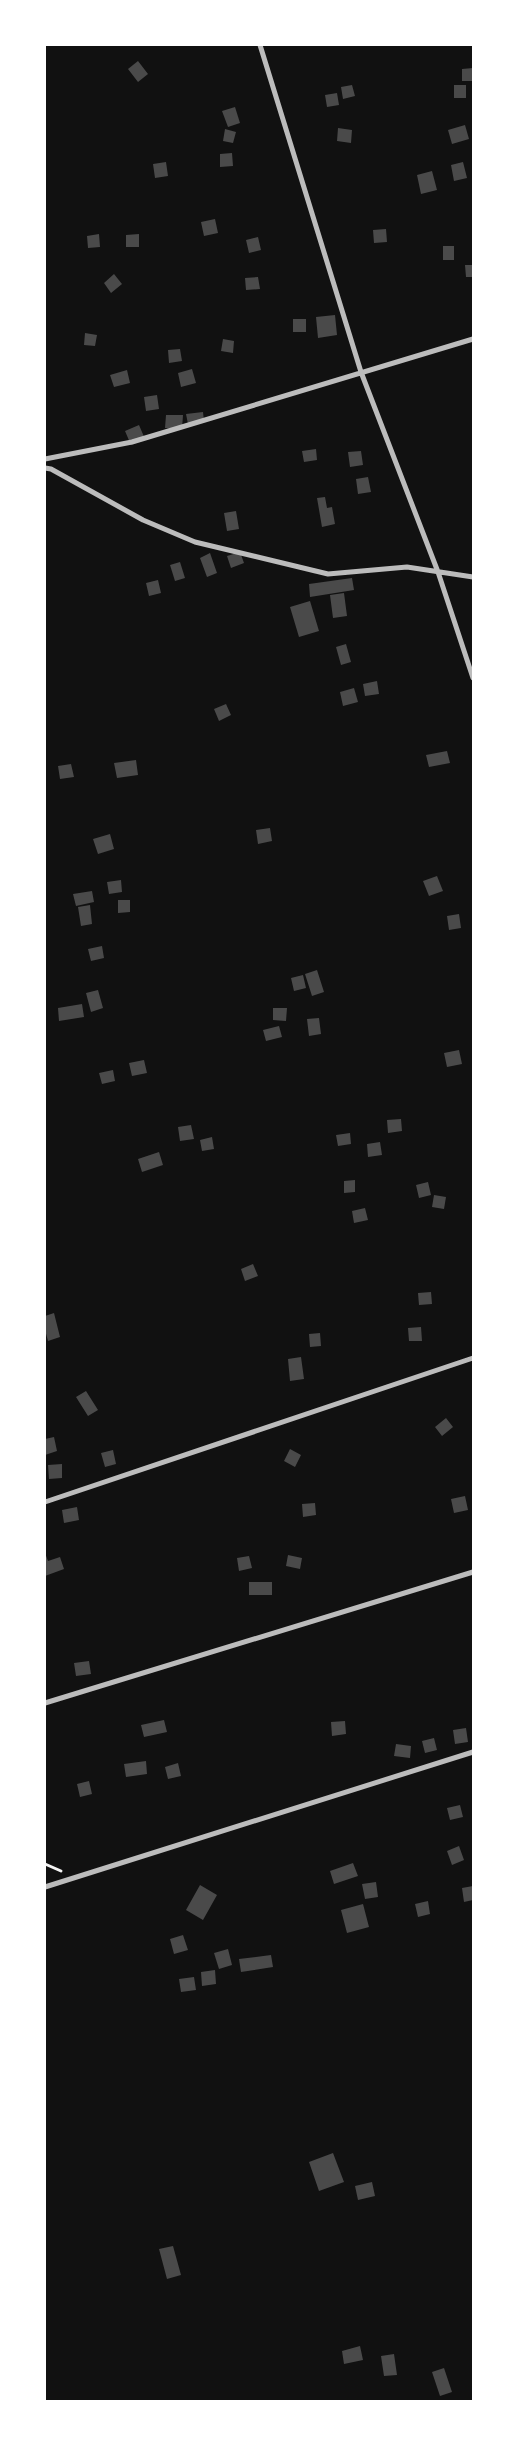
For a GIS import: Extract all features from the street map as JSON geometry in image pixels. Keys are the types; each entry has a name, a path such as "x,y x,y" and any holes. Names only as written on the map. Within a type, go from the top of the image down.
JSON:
{"street":[{"path":"260,45 361,372 438,572 473,676"},
{"path":"45,459 132,442 473,339"},
{"path":"45,468 51,469 143,520 195,542 328,574 407,567 473,577"},
{"path":"45,1502 473,1358"},
{"path":"45,1703 473,1572"},
{"path":"45,1886 473,1752"}],"building":[{"path":"138,61 148,74 138,82 128,69"},
{"path":"473,68 473,81 462,81 462,69"},
{"path":"352,85 355,96 343,99 341,87"},
{"path":"454,85 466,85 466,98 454,98"},
{"path":"337,93 339,105 327,107 325,95"},
{"path":"235,107 240,123 228,127 222,111"},
{"path":"465,125 469,139 452,144 448,130"},
{"path":"338,128 352,130 351,143 337,141"},
{"path":"225,129 236,132 233,143 223,141"},
{"path":"232,153 233,166 220,167 220,154"},
{"path":"166,162 168,176 155,178 153,164"},
{"path":"463,162 467,178 454,181 451,165"},
{"path":"432,171 437,190 421,194 417,175"},
{"path":"215,219 218,233 204,236 201,222"},
{"path":"386,229 387,242 374,243 373,230"},
{"path":"99,234 100,247 88,248 87,236"},
{"path":"139,234 139,247 126,247 126,235"},
{"path":"258,237 261,250 249,253 246,240"},
{"path":"443,246 454,246 454,260 443,260"},
{"path":"465,265 473,265 473,277 466,277"},
{"path":"114,274 122,284 111,293 104,283"},
{"path":"258,277 260,289 246,290 245,278"},
{"path":"335,315 337,335 318,338 316,317"},
{"path":"293,319 306,319 306,332 293,332"},
{"path":"85,333 97,335 95,346 84,345"},
{"path":"223,339 234,341 233,353 221,351"},
{"path":"180,349 182,361 169,363 168,350"},
{"path":"192,369 196,383 181,387 178,373"},
{"path":"127,370 130,383 114,387 110,375"},
{"path":"157,395 159,409 146,411 144,397"},
{"path":"203,412 204,421 188,424 186,414"},
{"path":"166,415 183,415 182,429 165,428"},
{"path":"139,425 145,439 131,445 125,431"},
{"path":"316,449 317,460 304,462 302,451"},
{"path":"361,451 363,465 350,467 348,452"},
{"path":"368,477 371,492 358,494 356,479"},
{"path":"325,497 327,508 332,507 335,524 322,527 317,498"},
{"path":"236,511 239,529 227,531 224,513"},
{"path":"240,552 244,563 231,568 227,556"},
{"path":"210,553 217,573 207,577 200,558"},
{"path":"180,562 185,578 175,581 170,565"},
{"path":"352,578 354,590 310,597 309,584"},
{"path":"158,580 161,593 149,596 146,583"},
{"path":"344,593 347,616 333,618 330,595"},
{"path":"310,601 319,631 299,637 290,607"},
{"path":"346,644 351,662 341,665 336,647"},
{"path":"377,681 379,694 365,696 363,684"},
{"path":"354,688 358,702 343,706 340,692"},
{"path":"226,704 231,715 219,721 214,709"},
{"path":"447,751 450,763 429,767 426,755"},
{"path":"136,760 138,775 117,778 114,763"},
{"path":"71,764 74,777 60,779 58,766"},
{"path":"270,828 272,841 258,844 256,830"},
{"path":"110,834 114,849 98,854 93,839"},
{"path":"437,876 443,891 429,896 423,881"},
{"path":"121,880 122,892 109,894 107,882"},
{"path":"92,891 94,902 76,906 73,894"},
{"path":"118,900 130,900 130,912 118,913"},
{"path":"90,905 92,924 81,926 78,907"},
{"path":"459,914 461,928 449,930 447,916"},
{"path":"102,946 104,958 91,961 88,949"},
{"path":"317,970 324,992 312,996 305,974"},
{"path":"303,975 306,988 294,991 291,978"},
{"path":"98,990 103,1008 91,1012 86,993"},
{"path":"82,1004 84,1017 59,1021 58,1008"},
{"path":"273,1008 287,1008 286,1021 273,1020"},
{"path":"319,1018 321,1034 309,1036 307,1019"},
{"path":"279,1026 282,1037 266,1041 263,1030"},
{"path":"459,1050 462,1064 447,1067 444,1053"},
{"path":"144,1060 147,1073 132,1076 129,1063"},
{"path":"113,1070 115,1081 102,1084 99,1073"},
{"path":"401,1119 402,1131 388,1133 387,1120"},
{"path":"191,1125 194,1139 180,1141 178,1127"},
{"path":"350,1133 351,1144 338,1146 336,1135"},
{"path":"212,1137 214,1149 202,1151 200,1140"},
{"path":"380,1142 382,1155 368,1157 367,1144"},
{"path":"159,1152 163,1165 142,1172 138,1159"},
{"path":"355,1180 355,1192 344,1193 344,1181"},
{"path":"428,1182 431,1195 419,1198 416,1185"},
{"path":"434,1195 446,1197 444,1209 432,1207"},
{"path":"365,1208 368,1220 354,1223 352,1211"},
{"path":"253,1264 258,1276 245,1281 241,1269"},
{"path":"431,1292 432,1304 419,1305 418,1293"},
{"path":"54,1313 60,1337 48,1341 45,1330 45,1316"},
{"path":"421,1327 422,1341 409,1341 408,1328"},
{"path":"320,1333 321,1346 310,1347 309,1334"},
{"path":"301,1357 304,1379 290,1381 288,1359"},
{"path":"86,1391 98,1410 88,1416 76,1397"},
{"path":"446,1418 453,1427 442,1436 435,1427"},
{"path":"54,1437 57,1451 45,1455 45,1439"},
{"path":"290,1449 301,1455 295,1467 284,1461"},
{"path":"113,1450 116,1464 105,1467 101,1453"},
{"path":"62,1464 62,1478 49,1479 48,1465"},
{"path":"465,1496 468,1510 454,1513 451,1499"},
{"path":"315,1503 316,1515 303,1517 302,1504"},
{"path":"77,1507 79,1520 64,1523 62,1510"},
{"path":"45,1553 48,1561 60,1557 64,1569 45,1576"},
{"path":"288,1555 302,1558 300,1569 286,1566"},
{"path":"249,1556 252,1568 239,1571 237,1558"},
{"path":"249,1582 272,1582 272,1595 249,1595"},
{"path":"89,1661 91,1674 76,1676 74,1663"},
{"path":"164,1720 167,1732 144,1737 141,1725"},
{"path":"345,1721 346,1734 332,1736 331,1722"},
{"path":"466,1728 468,1742 455,1744 453,1730"},
{"path":"434,1738 437,1750 425,1753 422,1741"},
{"path":"396,1744 411,1746 410,1758 394,1756"},
{"path":"146,1761 147,1774 126,1777 124,1764"},
{"path":"178,1763 181,1776 168,1779 165,1767"},
{"path":"89,1781 92,1794 80,1797 77,1784"},
{"path":"460,1805 463,1817 450,1820 447,1808"},
{"path":"459,1846 464,1860 452,1865 447,1851"},
{"path":"353,1863 358,1876 334,1884 330,1871"},
{"path":"376,1882 378,1897 365,1899 362,1884"},
{"path":"200,1885 217,1895 203,1920 186,1910"},
{"path":"473,1886 473,1900 464,1902 462,1888"},
{"path":"428,1901 430,1914 418,1917 415,1904"},
{"path":"363,1904 369,1927 347,1933 341,1910"},
{"path":"183,1935 188,1950 174,1954 170,1939"},
{"path":"228,1949 232,1965 219,1969 214,1953"},
{"path":"271,1955 273,1967 241,1972 239,1959"},
{"path":"215,1970 216,1984 202,1986 201,1972"},
{"path":"194,1977 196,1990 181,1992 179,1979"},
{"path":"333,2153 344,2182 319,2191 309,2162"},
{"path":"372,2182 375,2196 358,2200 355,2186"},
{"path":"173,2246 181,2275 167,2279 159,2249"},
{"path":"360,2346 363,2360 344,2364 342,2351"},
{"path":"394,2354 397,2375 384,2376 381,2356"},
{"path":"444,2368 452,2392 440,2396 432,2372"}]}
